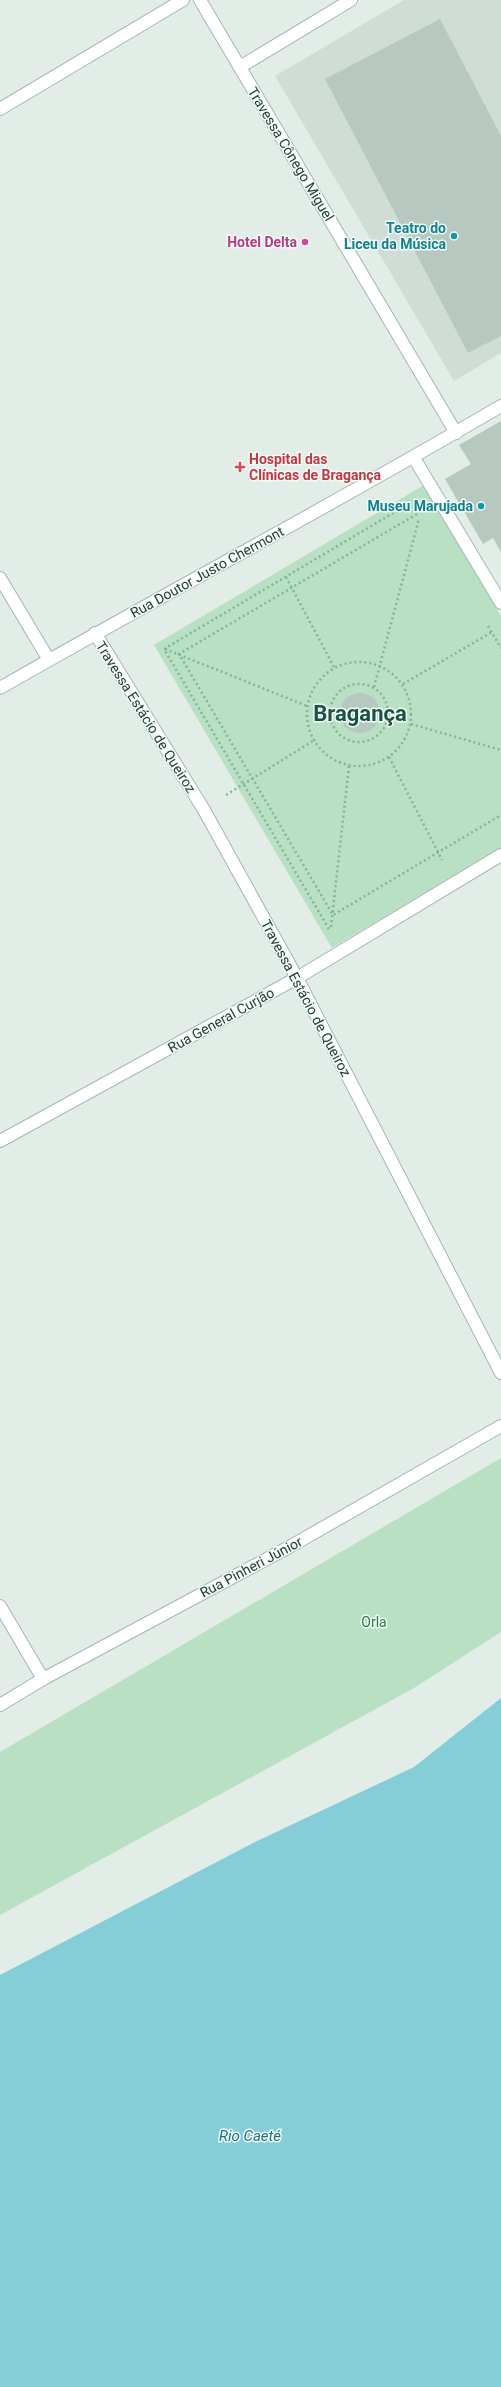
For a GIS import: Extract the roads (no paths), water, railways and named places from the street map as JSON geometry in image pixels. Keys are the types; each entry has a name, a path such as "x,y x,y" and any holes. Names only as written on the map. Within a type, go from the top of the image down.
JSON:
{"street":[{"path":"0,109 183,0"},
{"name":"Travessa Cônego Miguel","path":"200,0 456,433"},
{"path":"240,67 351,0"},
{"path":"456,433 501,406"},
{"name":"Rua Doutor Justo Chermont","path":"0,688 94,633 414,458 456,433"},
{"path":"414,458 501,603"},
{"path":"0,578 49,660"},
{"name":"Travessa Estácio de Queiroz","path":"94,633 204,810 297,978 501,1373"},
{"name":"Rua General Curjão","path":"0,1142 297,978 501,855"},
{"name":"Rua Pinheri Júnior","path":"0,1705 43,1679 291,1546 501,1426"},
{"path":"0,1606 43,1679"}],"water":[{"name":"Rio Caeté","path":"501,1698 501,2387 0,2387 0,1975 255,1842 414,1767"}],"place":[{"name":"Teatro do Liceu da Música","path":"454,236"},
{"name":"Hotel Delta","path":"305,242"},
{"name":"Hospital das Clínicas de Bragança","path":"240,467"},
{"name":"Museu Marujada","path":"481,506"}],"district":[{"name":"Bragança","path":"360,713"}],"park label":[{"name":"Orla","path":"374,1622"}]}
